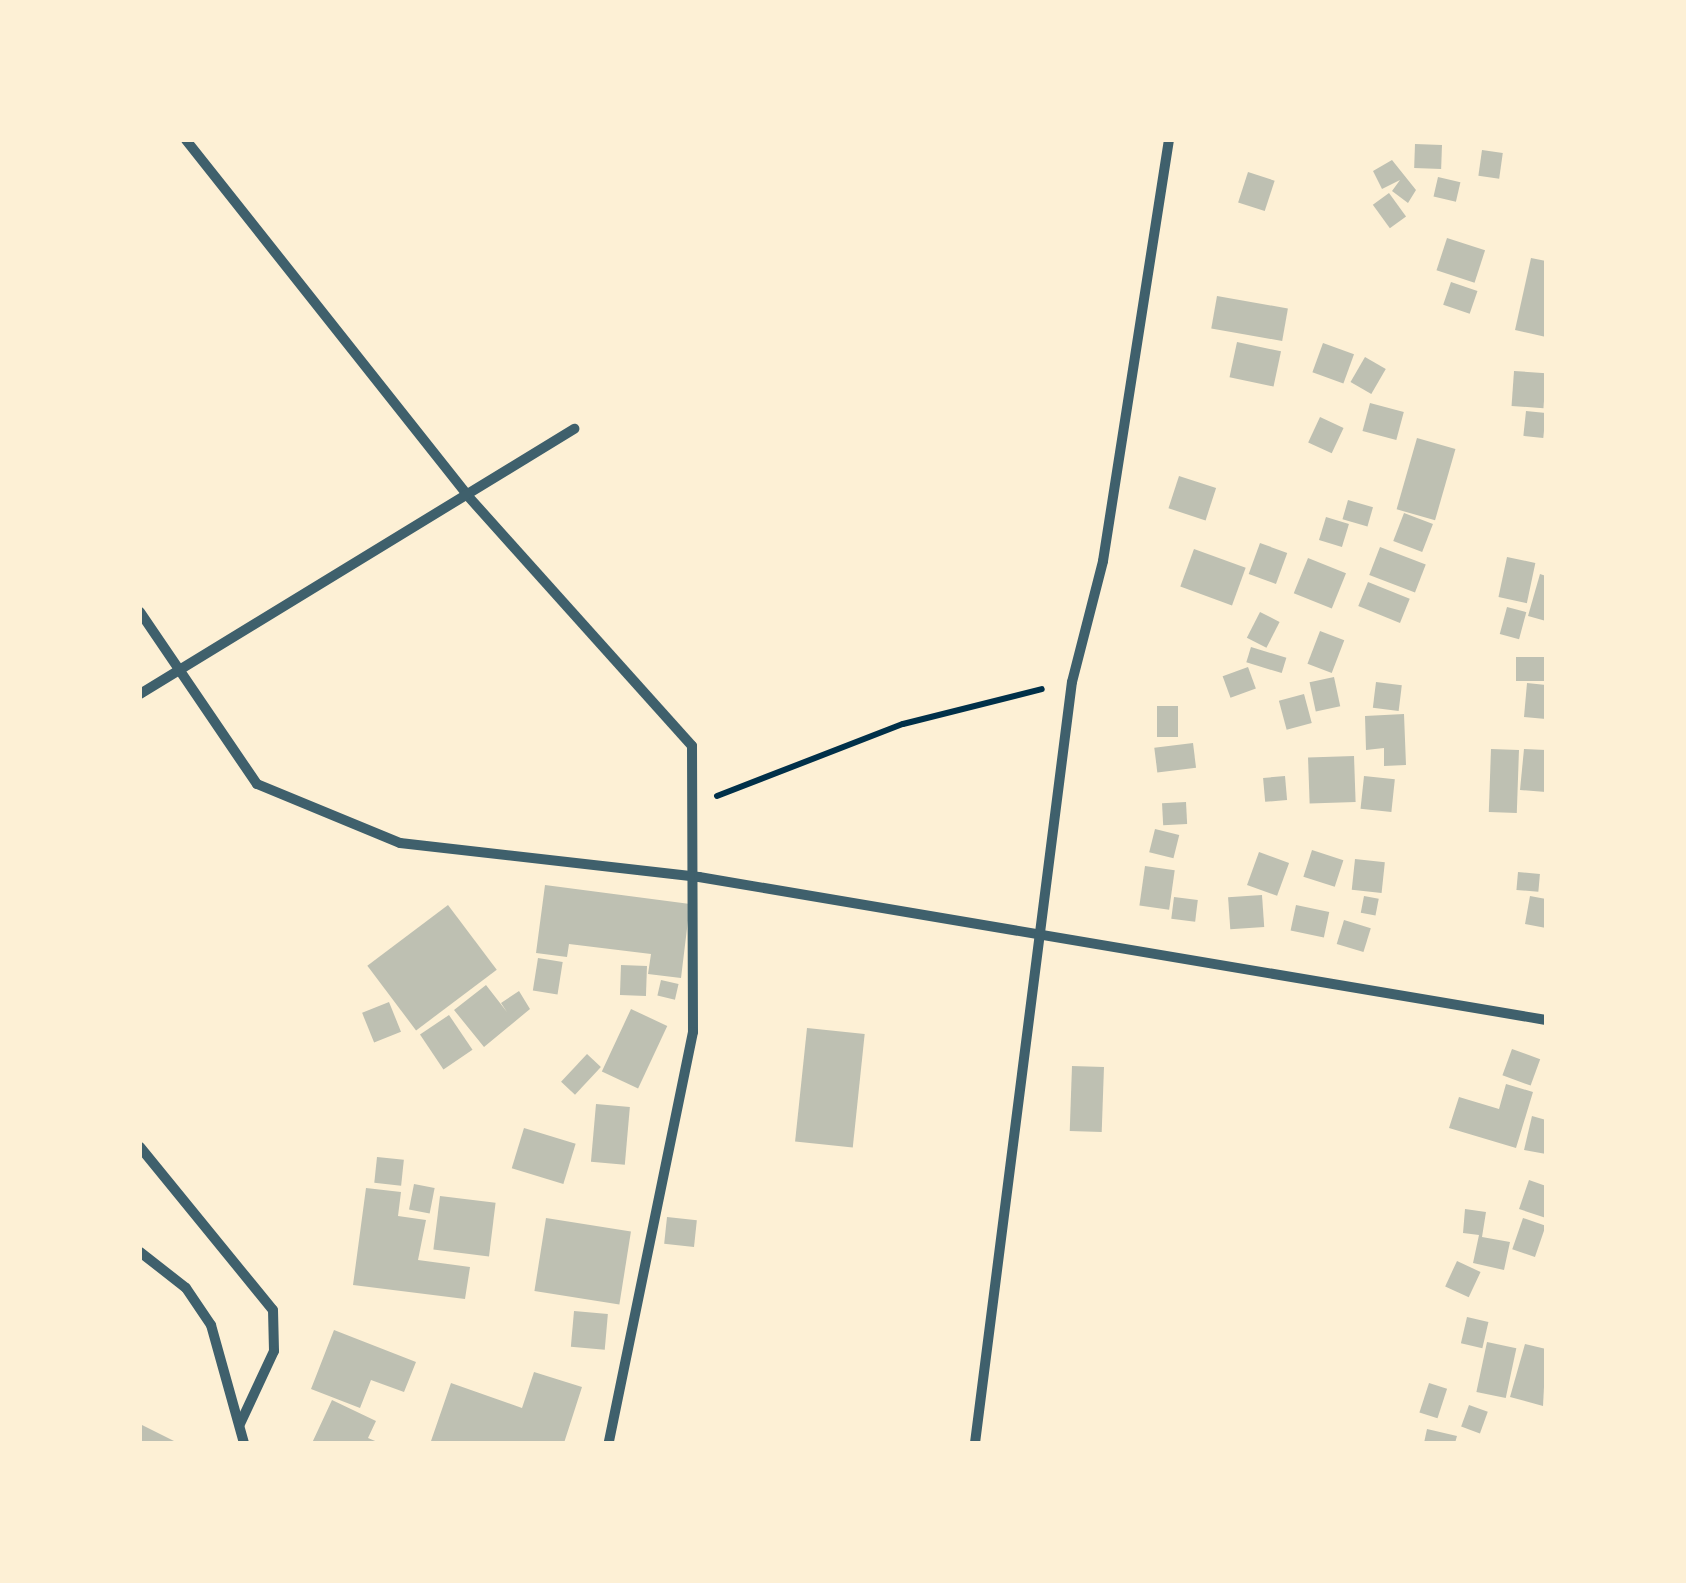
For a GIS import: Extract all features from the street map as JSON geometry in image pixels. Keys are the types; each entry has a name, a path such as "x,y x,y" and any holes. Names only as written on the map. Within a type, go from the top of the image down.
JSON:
{"street":[{"path":"186,140 467,494 692,746 699,877 693,1032 609,1443"},
{"path":"975,1443 1072,682 1103,562 1169,140"},
{"path":"140,694 574,429"},
{"path":"140,612 257,784 400,842 699,877 1546,1020"},
{"path":"140,1147 273,1310 274,1352 240,1424"},
{"path":"140,1252 186,1288 211,1325 244,1443"}],"path":[{"path":"693,806 903,724 1072,682"}],"building":[{"path":"1415,144 1442,145 1441,169 1414,168"},
{"path":"1482,150 1503,153 1499,179 1478,176"},
{"path":"1392,160 1416,190 1408,203 1392,191 1400,180 1382,189 1373,171"},
{"path":"1248,172 1275,181 1265,211 1238,202"},
{"path":"1438,177 1460,182 1456,202 1434,196"},
{"path":"1389,193 1406,216 1390,228 1373,205"},
{"path":"1447,238 1485,250 1475,283 1436,270"},
{"path":"1531,258 1546,261 1546,337 1515,330"},
{"path":"1451,282 1477,291 1470,314 1443,305"},
{"path":"1217,296 1288,309 1282,341 1211,328"},
{"path":"1237,342 1281,351 1274,387 1230,377"},
{"path":"1323,343 1354,354 1343,383 1312,372"},
{"path":"1365,357 1386,369 1371,394 1350,382"},
{"path":"1514,371 1546,373 1543,408 1512,406"},
{"path":"1370,403 1404,412 1396,440 1362,431"},
{"path":"1526,411 1546,413 1543,438 1523,436"},
{"path":"1320,417 1344,428 1332,453 1308,442"},
{"path":"1417,438 1455,449 1435,520 1397,509"},
{"path":"1179,476 1216,488 1206,520 1168,508"},
{"path":"1348,500 1373,507 1367,526 1342,519"},
{"path":"1404,513 1433,524 1422,552 1393,541"},
{"path":"1326,517 1349,524 1342,547 1319,540"},
{"path":"1260,543 1287,553 1276,584 1249,574"},
{"path":"1380,547 1426,565 1415,593 1369,575"},
{"path":"1194,549 1246,568 1232,605 1180,587"},
{"path":"1507,557 1535,563 1527,603 1498,597"},
{"path":"1308,558 1346,573 1332,609 1294,593"},
{"path":"1540,574 1546,576 1546,621 1528,616"},
{"path":"1368,582 1410,599 1400,623 1358,606"},
{"path":"1507,607 1526,612 1519,639 1500,634"},
{"path":"1260,612 1280,622 1266,648 1247,638"},
{"path":"1320,631 1344,640 1332,673 1307,664"},
{"path":"1251,647 1286,658 1282,673 1246,662"},
{"path":"1516,657 1546,657 1546,681 1516,681"},
{"path":"1248,667 1256,689 1230,698 1223,676"},
{"path":"1334,677 1340,706 1316,712 1310,682"},
{"path":"1376,682 1402,685 1399,711 1373,708"},
{"path":"1527,683 1546,685 1546,719 1524,717"},
{"path":"1304,694 1312,723 1287,730 1279,701"},
{"path":"1157,706 1178,706 1178,737 1157,737"},
{"path":"1404,714 1406,765 1384,766 1384,748 1366,750 1365,716"},
{"path":"1193,743 1196,768 1157,773 1154,748"},
{"path":"1491,749 1519,750 1517,813 1489,812"},
{"path":"1524,749 1546,750 1546,792 1520,790"},
{"path":"1354,756 1356,802 1310,804 1308,758"},
{"path":"1285,776 1287,800 1265,802 1263,778"},
{"path":"1364,776 1395,779 1391,812 1361,809"},
{"path":"1186,802 1187,824 1163,825 1162,803"},
{"path":"1155,829 1179,835 1173,858 1149,852"},
{"path":"1312,850 1343,860 1335,887 1303,877"},
{"path":"1259,852 1289,863 1277,896 1247,885"},
{"path":"1355,859 1385,862 1382,893 1352,890"},
{"path":"1145,866 1175,870 1169,910 1139,906"},
{"path":"1518,872 1540,874 1538,892 1516,890"},
{"path":"545,885 690,904 681,978 648,974 651,954 569,944 567,957 536,953"},
{"path":"1262,895 1264,927 1230,929 1228,897"},
{"path":"1364,896 1379,899 1375,916 1361,913"},
{"path":"1530,896 1546,899 1546,928 1525,924"},
{"path":"1174,897 1198,900 1195,922 1171,919"},
{"path":"448,905 497,970 416,1030 367,966"},
{"path":"1296,905 1329,912 1324,938 1291,930"},
{"path":"1344,920 1371,928 1363,952 1337,944"},
{"path":"538,958 563,962 558,995 533,991"},
{"path":"621,965 647,966 646,996 620,995"},
{"path":"661,980 679,984 675,1000 657,996"},
{"path":"486,985 507,1012 501,1003 519,991 530,1009 484,1047 454,1010"},
{"path":"389,1002 401,1032 374,1043 362,1013"},
{"path":"631,1009 667,1026 638,1088 602,1072"},
{"path":"449,1015 472,1050 443,1069 420,1035"},
{"path":"807,1028 865,1034 853,1147 795,1141"},
{"path":"1512,1049 1540,1059 1531,1086 1502,1075"},
{"path":"587,1054 601,1067 575,1095 561,1082"},
{"path":"1072,1066 1104,1067 1102,1132 1070,1131"},
{"path":"1506,1084 1533,1092 1516,1148 1449,1128 1459,1097 1499,1109"},
{"path":"596,1104 630,1107 625,1165 591,1162"},
{"path":"1532,1116 1546,1120 1546,1154 1524,1150"},
{"path":"524,1128 576,1144 563,1184 512,1168"},
{"path":"377,1157 404,1160 401,1186 374,1183"},
{"path":"1529,1180 1546,1186 1546,1218 1519,1209"},
{"path":"414,1184 435,1188 430,1214 409,1210"},
{"path":"366,1188 401,1192 398,1216 426,1220 418,1260 470,1267 465,1299 353,1285"},
{"path":"440,1196 496,1203 489,1256 433,1250"},
{"path":"1465,1209 1486,1212 1482,1237 1510,1242 1504,1270 1473,1263 1479,1235 1463,1233"},
{"path":"667,1217 697,1220 694,1247 664,1244"},
{"path":"546,1218 631,1231 619,1305 534,1291"},
{"path":"1523,1218 1546,1226 1535,1257 1512,1249"},
{"path":"1457,1261 1481,1272 1469,1297 1445,1286"},
{"path":"574,1311 608,1314 605,1350 571,1347"},
{"path":"1467,1317 1488,1322 1482,1348 1461,1343"},
{"path":"334,1330 416,1362 404,1392 371,1380 360,1408 311,1389"},
{"path":"1487,1342 1516,1348 1506,1398 1476,1392"},
{"path":"1525,1344 1546,1349 1543,1406 1510,1397"},
{"path":"534,1372 582,1387 564,1443 431,1441 451,1383 522,1408"},
{"path":"1429,1383 1447,1389 1437,1418 1419,1412"},
{"path":"332,1400 376,1421 368,1438 380,1443 312,1443"},
{"path":"1469,1405 1488,1412 1480,1433 1461,1427"},
{"path":"140,1424 178,1443 140,1443"},
{"path":"1427,1429 1457,1436 1455,1443 1424,1443"}]}
